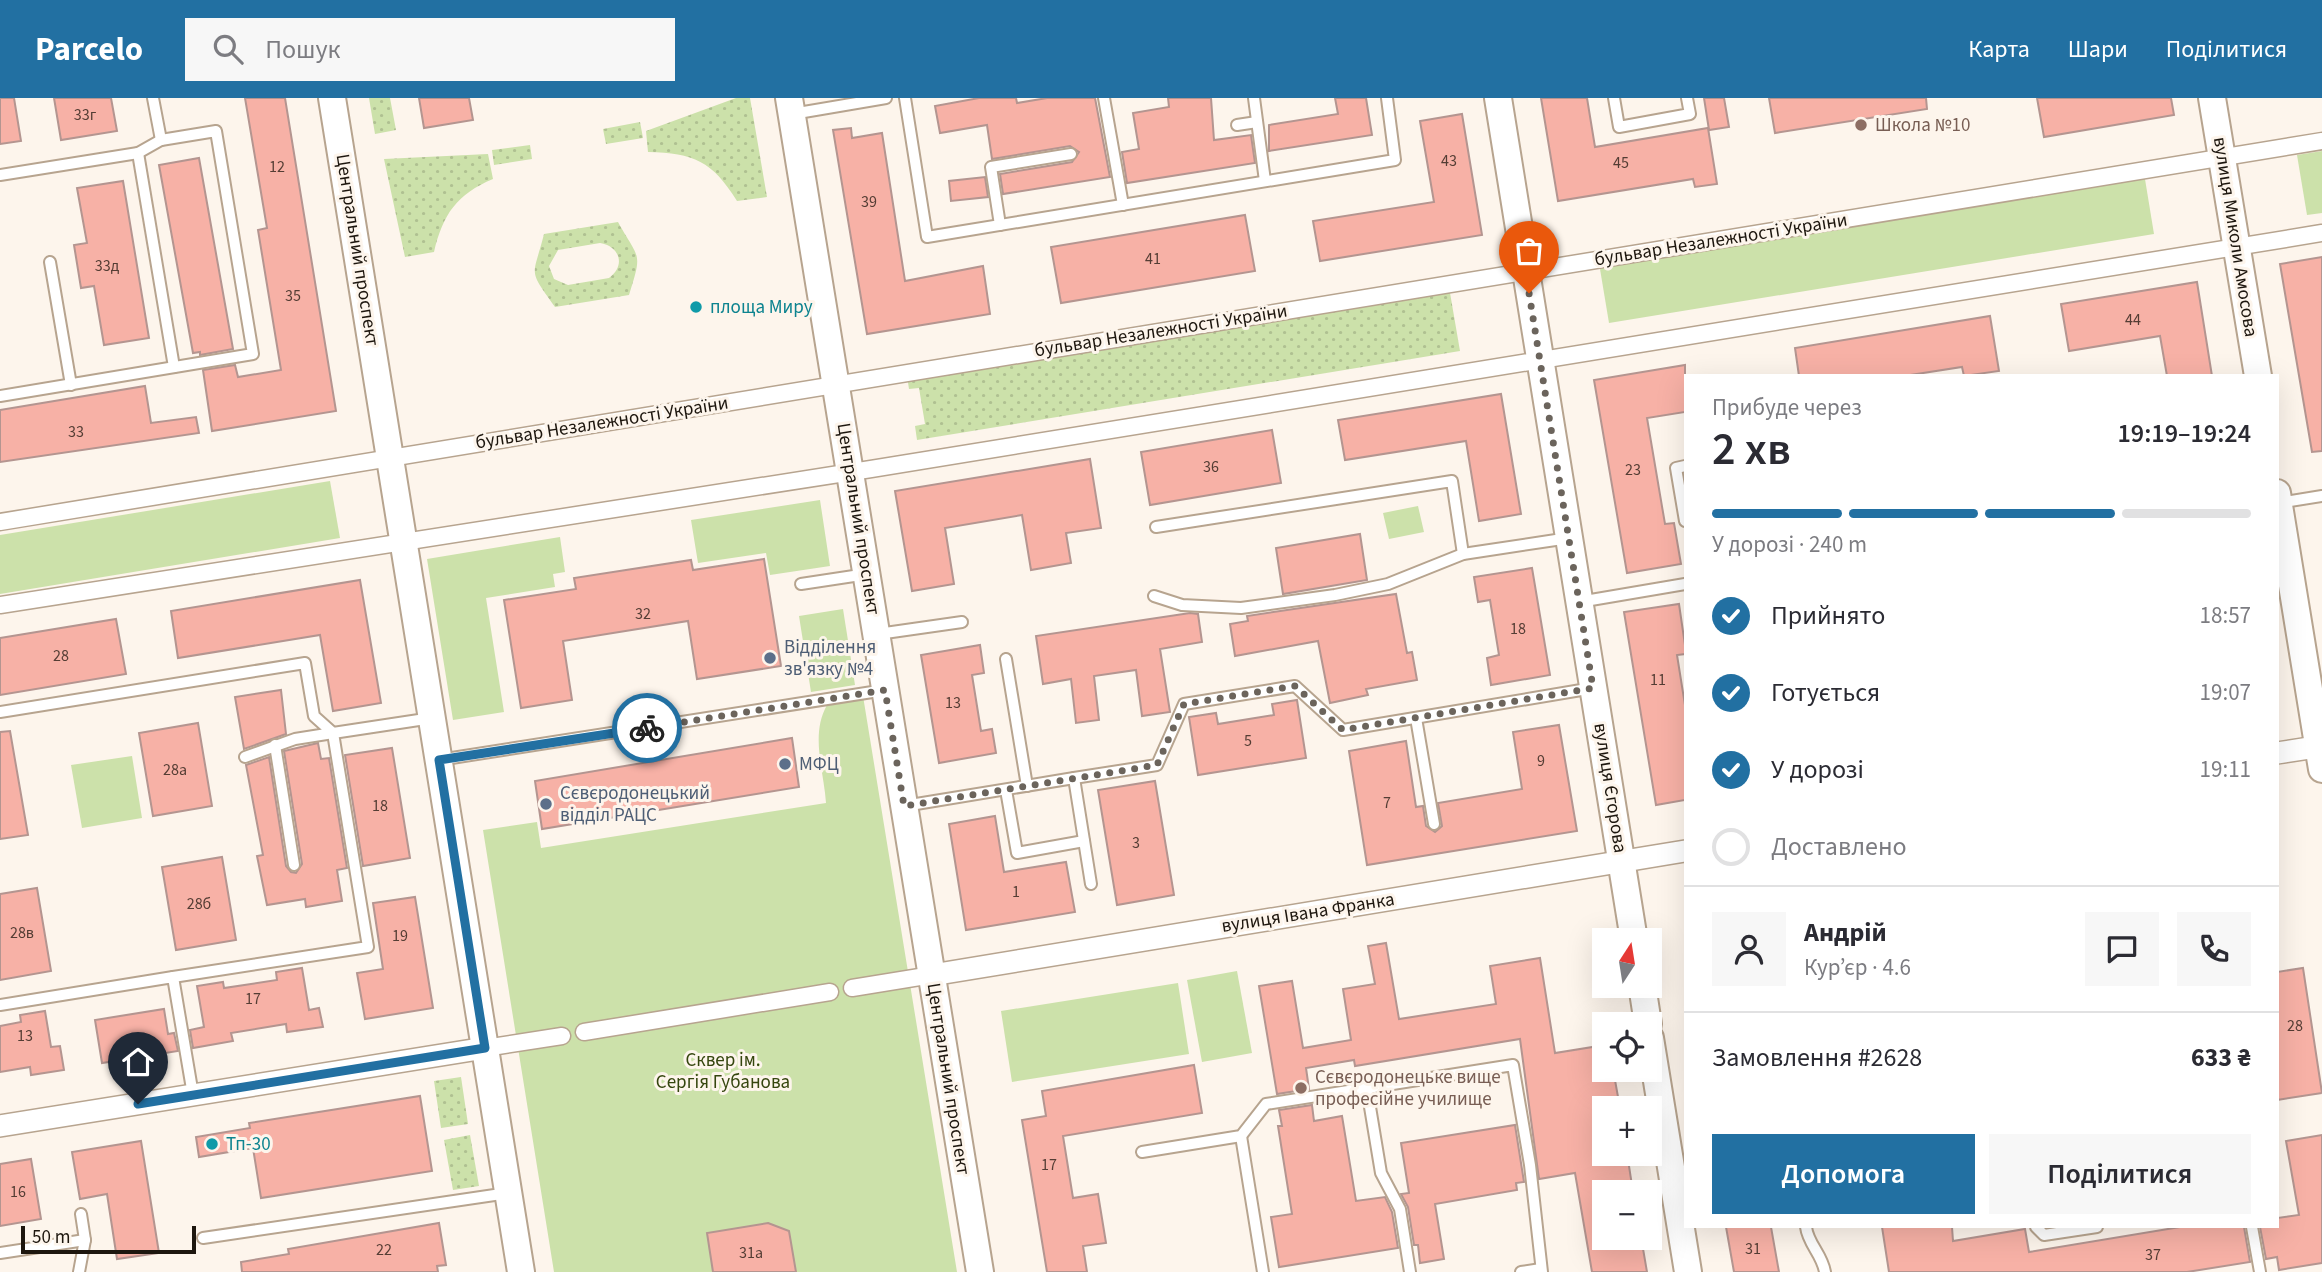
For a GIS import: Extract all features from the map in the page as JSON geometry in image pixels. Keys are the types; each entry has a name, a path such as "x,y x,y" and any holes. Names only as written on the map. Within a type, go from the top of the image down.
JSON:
{"street":[{"name":"Центральний проспект","path":"332,98 521,1272"},
{"name":"вулиця Єгорова","path":"1498,98 1632,928"},
{"name":"вулиця Миколи Амосова","path":"2212,98 2258,374"},
{"name":"Центральний проспект","path":"790,106 980,1272"},
{"name":"бульвар Незалежності України","path":"0,522 2322,141"},
{"path":"0,605 850,473 2322,233"},
{"path":"2279,508 2321,754 2279,753"},
{"name":"вулиця Івана Франка","path":"932,975 1684,851"},
{"path":"852,988 932,975"},
{"path":"584,1032 830,992"},
{"path":"0,1126 562,1036"},
{"path":"1657,1082 1688,1272"}],"lane":[{"path":"153,98 161,140"},
{"path":"790,106 886,98"},
{"path":"911,98 905,98 927,237 1395,160 1387,98"},
{"path":"1104,98 1122,205"},
{"path":"1254,98 1265,181"},
{"path":"1614,98 1619,127 1690,114 1687,98"},
{"path":"1237,125 1257,122"},
{"path":"0,176 138,153 161,140 216,131 253,354 0,396"},
{"path":"138,153 174,367"},
{"path":"1000,225 991,167 1071,154"},
{"path":"50,262 71,385"},
{"path":"1684,466 1676,468 1684,515"},
{"path":"1156,527 1452,481 1463,554"},
{"path":"2279,496 2322,496"},
{"path":"1154,596 1182,604 1241,608 1335,596 1388,584 1463,554 1569,538"},
{"path":"801,584 867,574"},
{"path":"1579,602 1684,584"},
{"path":"876,635 962,622"},
{"path":"1006,659 1027,786"},
{"path":"0,712 305,663 314,716 333,733 368,947 0,1005"},
{"path":"904,806 1157,765 1184,704 1295,686 1343,730 1593,688"},
{"path":"439,760 885,690"},
{"path":"245,757 275,745 432,718"},
{"path":"1416,719 1434,824"},
{"path":"275,745 294,865"},
{"path":"1074,778 1091,884"},
{"path":"1006,790 1017,853 1084,841"},
{"path":"173,977 193,1095"},
{"path":"1142,1152 1241,1136 1266,1104 1513,1065 1530,1166 1542,1271 1521,1272"},
{"path":"1367,1088 1381,1174 1400,1209 1410,1272"},
{"path":"1241,1136 1263,1272"},
{"path":"203,1238 508,1193"},
{"path":"79,1272 85,1240 81,1214"},
{"path":"1805,1228 1808,1239 1823,1260 1825,1272"},
{"path":"2037,1228 2044,1235 2090,1228"},
{"path":"2252,1228 2260,1272"},
{"path":"0,1253 85,1240"}],"green space":[{"path":"369,98 390,98 396,130 375,134"},
{"path":"736,98 750,98 767,197 737,201 719,177 700,162 678,154 648,152 646,131"},
{"path":"640,122 643,138 606,144 603,129"},
{"path":"530,145 532,159 494,165 492,150"},
{"path":"2322,151 2322,213 2307,215 2297,155"},
{"path":"488,154 493,179 470,191 453,207 442,227 434,252 405,257 384,159"},
{"path":"2144,173 2154,234 1609,323 1599,263"},
{"path":"618,222 637,256 629,295 555,307 536,278 535,272 544,234","holes":["600,243 616,252 619,262 618,268 609,278 568,285 554,279 549,266 558,250"]},
{"path":"1449,287 1460,351 917,440 915,426 925,424 919,388 909,389 907,376"},
{"path":"330,481 340,538 0,594 0,535"},
{"path":"820,500 830,566 770,575 766,553 698,563 691,520"},
{"path":"1418,506 1424,532 1389,539 1383,513"},
{"path":"560,537 565,572 553,574 555,587 486,598 504,712 453,720 427,559"},
{"path":"843,609 855,685 811,692 799,616"},
{"name":"Сквер ім. Сергія Губанова","path":"863,696 957,1272 554,1272 483,830 537,822 541,848 826,803 819,753 822,717 827,705"},
{"path":"132,756 142,818 82,828 71,765"},
{"path":"1237,971 1252,1053 1202,1062 1187,980"},
{"path":"1178,983 1189,1054 1012,1082 1001,1011"},
{"path":"461,1077 468,1124 441,1128 434,1081"},
{"path":"470,1135 479,1186 453,1190 444,1140"}],"building":[{"path":"0,98 14,98 21,141 0,144"},
{"path":"54,98 111,98 117,131 61,140"},
{"path":"245,98 285,98 336,411 212,431 203,370 235,365 238,377 281,370 258,230 267,228"},
{"path":"419,98 469,98 473,120 424,128"},
{"path":"979,98 1016,98 1017,103 1047,98 1095,98 1110,177 1003,194 1000,174 1072,162 1079,152 1070,146 992,159 987,125 940,133 935,106"},
{"path":"1168,98 1211,98 1214,140 1251,135 1255,163 1127,183 1122,152 1139,149 1133,113 1169,107"},
{"path":"1335,98 1366,98 1372,135 1269,151 1269,125 1338,114"},
{"path":"1541,98 1587,98 1595,147 1708,128 1717,184 1695,187 1693,179 1558,201"},
{"path":"1704,98 1724,98 1729,127 1709,130"},
{"path":"1769,98 1926,98 1927,109 1775,133"},
{"path":"2037,98 2171,98 2174,115 2044,137"},
{"path":"1462,114 1482,235 1320,261 1313,221 1434,202 1420,121"},
{"path":"851,128 852,138 882,133 905,281 983,266 990,314 867,334 833,130"},
{"path":"199,158 233,349 200,355 200,352 193,353 159,165"},
{"path":"985,177 988,197 951,201 949,181"},
{"path":"123,181 149,338 104,345 94,286 81,288 74,245 87,243 77,188"},
{"path":"1245,215 1255,271 1061,303 1051,247"},
{"path":"2322,257 2322,451 2312,452 2280,264"},
{"path":"2197,282 2212,374 2167,374 2160,336 2069,351 2061,304"},
{"path":"1990,316 1999,371 1964,374 1962,367 1917,374 1799,374 1795,348"},
{"path":"1685,365 1684,412 1647,418 1665,524 1674,523 1681,564 1627,573 1594,380"},
{"path":"145,386 151,423 196,417 199,433 0,462 0,410"},
{"path":"1501,394 1521,514 1479,521 1466,441 1345,460 1338,420"},
{"path":"1272,430 1281,483 1150,505 1141,452"},
{"path":"1090,459 1101,528 1066,533 1071,563 1031,570 1022,515 945,528 954,584 912,591 895,491"},
{"path":"1360,534 1367,580 1283,594 1276,548"},
{"path":"764,559 781,666 697,679 688,621 563,641 572,700 521,708 504,600 576,589 574,578 691,560 693,570"},
{"path":"1532,568 1550,675 1491,685 1487,658 1499,655 1490,600 1478,602 1474,577"},
{"path":"360,580 381,703 333,711 320,635 178,658 171,611"},
{"path":"1396,594 1407,653 1412,652 1417,680 1366,689 1368,695 1330,703 1318,641 1235,656 1230,624 1248,621 1247,616"},
{"path":"1679,604 1684,638 1684,654 1677,655 1684,699 1684,800 1656,805 1624,612"},
{"path":"1198,614 1202,642 1160,649 1170,712 1142,716 1136,670 1094,676 1099,720 1076,723 1071,679 1043,684 1036,636"},
{"path":"116,619 126,674 0,695 0,638"},
{"path":"980,645 984,673 972,675 981,731 992,729 996,753 939,763 921,655"},
{"path":"281,690 286,734 244,749 235,697"},
{"path":"1297,700 1306,758 1198,775 1189,717 1216,713 1218,724 1274,715 1272,704"},
{"path":"198,723 212,806 153,816 139,733"},
{"path":"1559,725 1577,831 1367,865 1349,751 1406,741 1416,807 1423,806 1426,826 1435,832 1442,826 1438,803 1522,789 1513,732"},
{"path":"10,731 28,835 0,839 0,732"},
{"path":"792,738 799,787 542,829 535,781"},
{"path":"318,743 321,759 329,758 347,868 337,870 342,901 306,907 305,899 267,905 257,856 263,855 246,765 269,757 286,866 296,873 302,864 284,751"},
{"path":"392,748 410,858 363,866 345,755"},
{"path":"1155,781 1174,895 1117,905 1098,790"},
{"path":"995,816 1004,872 1066,862 1075,912 966,930 949,824"},
{"path":"222,857 236,940 176,950 162,867"},
{"path":"37,888 51,971 0,980 0,894"},
{"path":"415,897 433,1008 365,1019 357,973 383,969 373,903"},
{"path":"1386,943 1399,1019 1496,1004 1490,966 1540,958 1555,1053 1592,1047 1592,1082 1615,1082 1618,1096 1592,1096 1592,1166 1629,1166 1631,1180 1592,1180 1592,1250 1643,1250 1647,1272 1592,1272 1575,1173 1539,1179 1520,1039 1355,1066 1354,1060 1306,1068 1309,1089 1277,1094 1259,986 1292,981 1303,1048 1351,1040 1343,989 1375,984 1368,946"},
{"path":"302,968 309,1010 319,1008 323,1027 287,1032 286,1024 231,1033 233,1041 193,1048 190,1030 204,1027 197,986 223,982 224,988 277,980 276,972"},
{"path":"2303,968 2322,1093 2279,1100 2279,972"},
{"path":"164,1009 168,1034 174,1033 178,1051 102,1063 95,1020"},
{"path":"45,1011 51,1047 60,1046 64,1070 31,1075 30,1067 0,1072 0,1026 21,1022 20,1015"},
{"path":"1194,1065 1202,1113 1063,1136 1073,1198 1098,1194 1106,1243 1083,1246 1087,1272 1047,1272 1022,1120 1046,1116 1042,1091"},
{"path":"420,1096 432,1171 261,1198 253,1148 199,1157 196,1137 250,1128 249,1123"},
{"path":"1312,1105 1314,1121 1342,1116 1356,1201 1385,1197 1392,1212 1398,1248 1279,1267 1271,1217 1292,1214 1278,1126 1282,1126 1279,1110"},
{"path":"1515,1125 1524,1182 1516,1183 1517,1190 1435,1204 1444,1259 1420,1263 1408,1207 1401,1194 1409,1193 1401,1143"},
{"path":"2322,1135 2322,1263 2279,1270 2277,1257 2266,1259 2260,1228 2279,1228 2279,1218 2299,1215 2286,1141"},
{"path":"141,1141 159,1253 117,1259 107,1194 80,1199 72,1152"},
{"path":"31,1159 41,1219 0,1226 0,1164"},
{"path":"439,1223 446,1265 437,1266 438,1272 242,1272 241,1262 289,1254 288,1249"},
{"path":"768,1223 789,1231 796,1272 713,1272 707,1233"},
{"path":"1726,1228 1771,1228 1779,1272 1734,1272"},
{"path":"1882,1228 1952,1228 1953,1241 2025,1229 2029,1252 2174,1228 2244,1228 2250,1262 2187,1272 1889,1272"}],"way so far":[{"path":"647,728 885,690 904,806 1157,765 1184,704 1295,686 1343,730 1593,688 1529,293"}],"place":[{"name":"Школа №10","path":"1861,125"},
{"name":"площа Миру","path":"696,307"},
{"name":"Відділення зв'язку №4","path":"770,658"},
{"name":"МФЦ","path":"785,764"},
{"name":"Сєвєродонецький відділ РАЦС","path":"546,804"},
{"name":"Сєвєродонецьке вище професійне училище","path":"1301,1088"},
{"name":"Тп-30","path":"212,1144"}],"route":[{"path":"138,1104 485,1048 439,760 647,728"}]}
